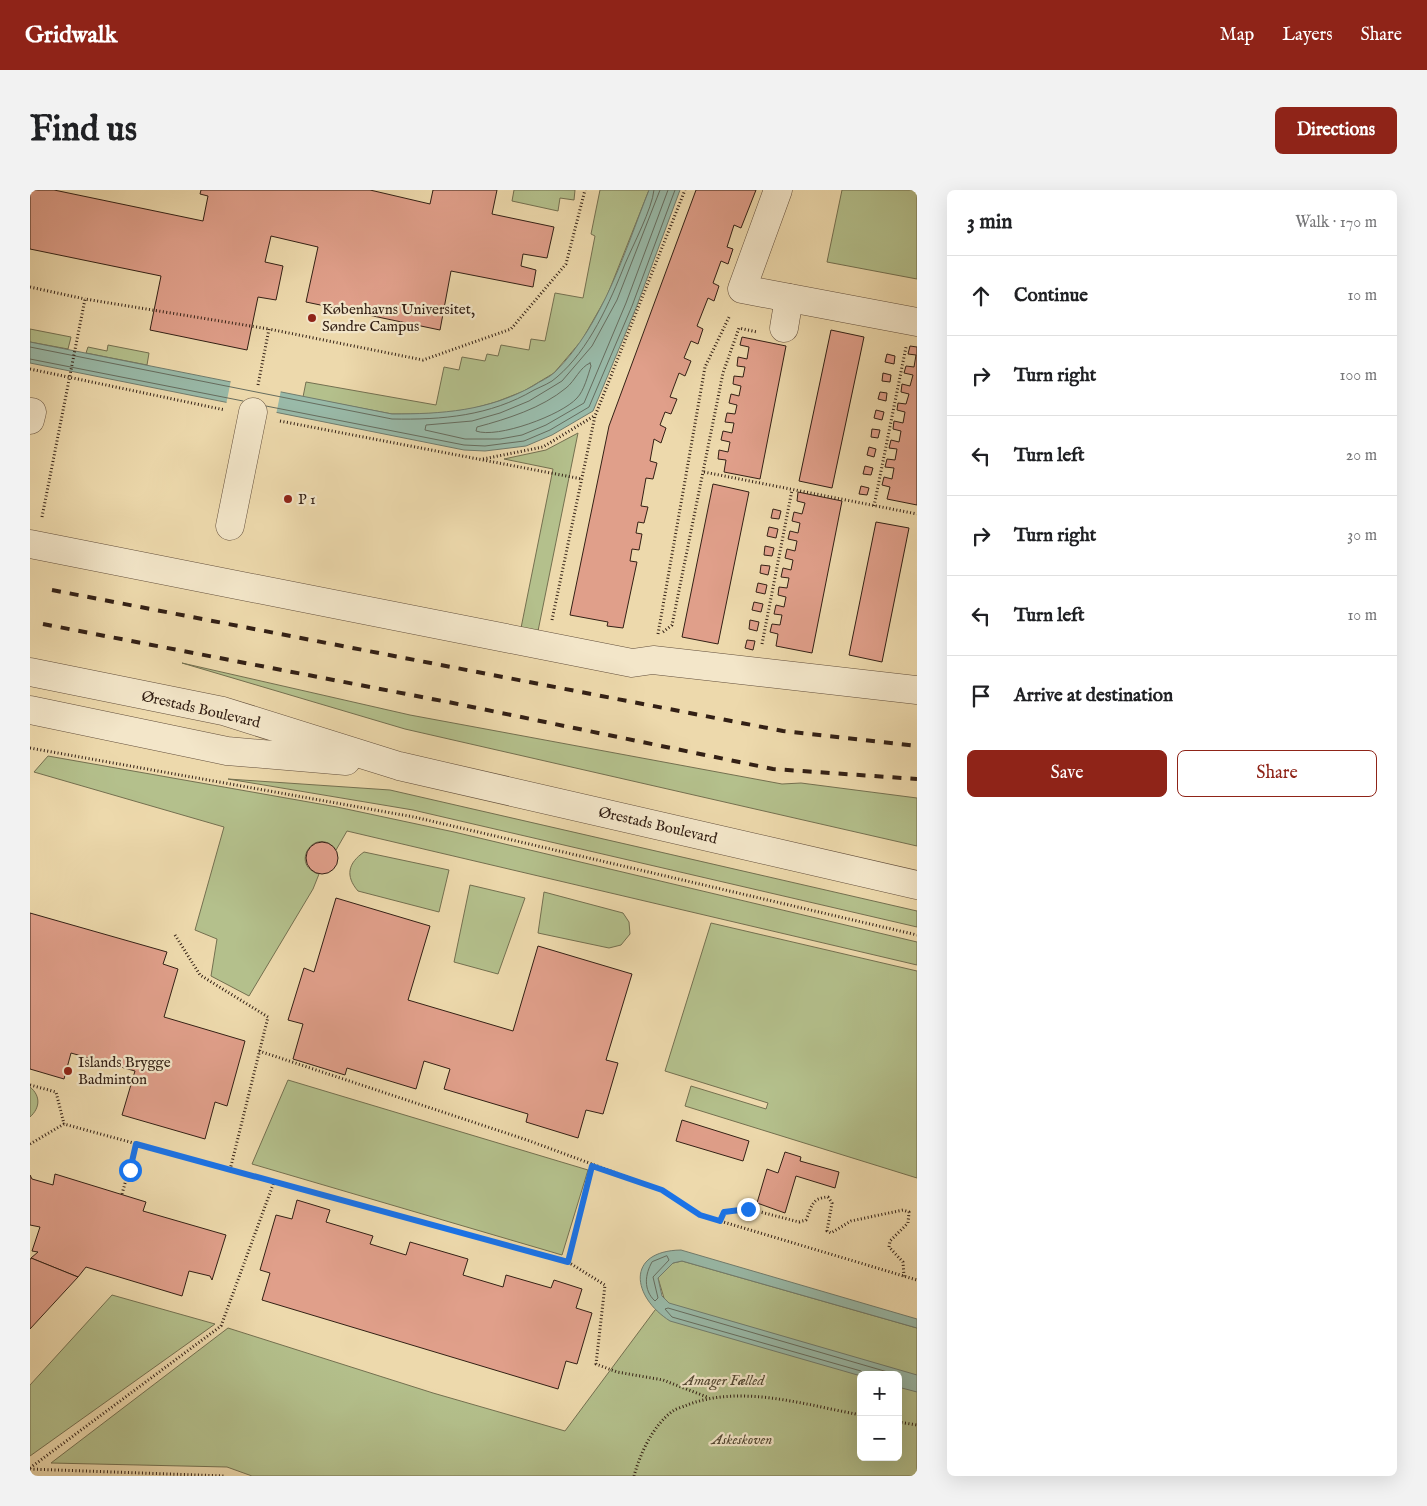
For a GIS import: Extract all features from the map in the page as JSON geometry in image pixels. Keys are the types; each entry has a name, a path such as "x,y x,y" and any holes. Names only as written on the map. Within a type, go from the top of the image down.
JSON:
{"street":[{"path":"778,190 742,289 914,322"},
{"path":"784,328 789,298"},
{"path":"230,526 252,414"},
{"path":"33,545 632,663 653,660 917,690"},
{"name":"Ørestads Boulevard","path":"30,672 223,711 399,766 917,885"},
{"name":"Ørestads Boulevard","path":"30,710 227,751 399,766"}],"path":[{"path":"30,287 85,299 269,329 423,360 511,329 566,264 584,190"},
{"path":"546,646 595,416 685,190"},
{"path":"742,289 705,367 657,637 672,625 723,373 740,328 778,337 784,328"},
{"path":"33,545 85,299"},
{"path":"874,506 914,322"},
{"path":"259,382 269,329"},
{"path":"30,369 70,375 252,414 582,479"},
{"path":"480,459 543,446 595,416"},
{"path":"704,472 917,514"},
{"path":"756,673 792,490"},
{"path":"30,748 414,818 917,936"},
{"path":"175,935 200,976 268,1017 230,1170"},
{"path":"259,1051 527,1140 592,1166 662,1190 700,1215 917,1280"},
{"path":"30,1085 56,1092 64,1124"},
{"path":"30,1144 64,1124 568,1262 605,1285 596,1364 617,1372 663,1380 707,1398"},
{"path":"122,1194 136,1144"},
{"path":"568,1262 592,1166"},
{"path":"30,1468 221,1326 274,1182"},
{"path":"720,1221 724,1212 748,1209 799,1222 806,1220 812,1202 818,1198 828,1197 832,1203 827,1230 831,1233 851,1221 902,1210 909,1212 908,1223 890,1241 889,1248 902,1262 904,1276"},
{"path":"634,1476 639,1457 657,1429 673,1411 707,1398 749,1396 857,1414"},
{"path":"902,1423 917,1425"},
{"path":"30,1468 224,1476"}],"green space":[{"path":"514,190 575,190 574,200 560,198 558,211 512,201"},
{"path":"600,190 649,190 607,296 582,340 554,373 524,391 496,402 471,409 439,414 392,414 303,397 306,382 436,405 444,367 459,370 462,357 485,361 487,354 498,356 501,345 529,350 531,339 545,341 555,293 583,298 595,236 591,234"},
{"path":"842,190 917,190 917,279 827,262"},
{"path":"30,329 71,337 68,349 30,342"},
{"path":"108,345 149,353 147,365 86,353 88,347 107,351"},
{"path":"578,433 538,631 521,628 553,469 504,459 546,450"},
{"path":"182,663 410,715 782,784 801,783 917,798 917,846 405,729"},
{"path":"48,756 337,807 454,832 917,942 917,965 347,831 336,850 328,843 321,842 314,844 308,849 305,856 306,863 310,869 319,874 313,889 249,996 211,976 217,939 195,930 224,827 34,772"},
{"path":"228,779 390,790 917,911 917,927 413,810"},
{"path":"364,852 449,870 439,912 358,891 351,880 350,870 354,861"},
{"path":"470,885 525,898 498,974 454,962"},
{"path":"544,892 623,913 629,922 630,934 621,945 609,948 538,933"},
{"path":"711,923 917,971 917,1178 685,1106 691,1086 766,1109 768,1103 665,1071"},
{"path":"288,1080 588,1170 562,1255 252,1164"},
{"path":"30,1087 36,1094 38,1102 36,1110 30,1117"},
{"name":"Amager Fælled","path":"682,1261 917,1328 917,1476 252,1476 227,1467 51,1463 228,1328 433,1393 565,1431 664,1298 658,1278 673,1263"},
{"path":"112,1295 215,1324 30,1456 30,1385"}],"water":[{"path":"649,190 680,190 636,308 593,411 552,435 526,446 485,451 464,450 30,363 30,342 392,414 447,412 482,406 516,394 547,378 572,353 587,332 611,286"},
{"path":"681,1250 917,1319 917,1328 682,1261 673,1263 658,1278 662,1296 669,1303 917,1375 917,1392 902,1388 902,1371 857,1371 857,1375 670,1321 657,1311 648,1300 642,1288 640,1277 643,1267 650,1258 663,1252"}],"pier":[{"path":"231,380 281,390 276,415 226,405"}],"building":[{"path":"30,190 54,190 203,221 208,196 200,194 201,190 370,190 430,204 433,190 497,190 492,214 554,227 547,258 523,254 521,266 536,270 533,287 451,271 440,330 306,302 318,247 271,236 265,262 283,266 276,300 258,297 247,350 150,330 161,276 30,249"},
{"path":"696,190 756,190 741,228 734,225 727,247 733,249 728,264 721,261 713,283 719,286 714,301 708,298 697,326 703,329 698,344 691,341 684,358 691,361 685,376 679,373 670,397 677,399 671,414 665,412 660,425 666,428 661,443 654,439 650,461 657,463 653,479 646,478 641,506 648,507 644,523 638,522 636,533 642,534 639,550 632,549 630,561 637,562 623,628 607,626 608,622 570,615 609,426"},
{"path":"831,330 864,337 832,488 799,481"},
{"path":"742,337 786,346 760,479 724,472 726,460 718,459 719,450 728,452 730,442 721,440 723,431 732,433 734,423 725,422 727,413 735,414 737,405 729,403 731,394 739,396 741,386 733,384 734,376 743,377 745,367 737,366 738,357 747,359 749,347 740,345"},
{"path":"910,346 917,347 917,505 887,499 890,487 882,485 884,477 892,479 894,468 885,467 887,459 895,460 897,449 889,448 891,440 899,442 901,431 893,429 894,421 903,423 905,412 897,410 898,403 906,404 909,394 901,392 902,384 910,386 913,375 904,373 906,366 914,367 916,355 908,354"},
{"path":"887,354 895,356 894,364 885,362"},
{"path":"883,373 891,375 890,382 882,381"},
{"path":"880,392 887,393 886,401 878,399"},
{"path":"876,410 884,412 882,420 874,418"},
{"path":"872,429 880,430 878,438 871,437"},
{"path":"869,447 876,449 874,457 867,455"},
{"path":"865,466 873,468 871,475 863,474"},
{"path":"713,484 749,492 718,644 682,637"},
{"path":"861,486 869,488 867,495 859,494"},
{"path":"798,492 842,501 812,653 776,646 778,634 770,632 772,624 780,625 782,615 774,614 776,605 784,607 786,597 778,595 779,587 787,588 789,578 781,577 783,568 791,570 793,560 785,558 787,549 795,551 797,541 788,539 790,531 798,533 800,523 792,521 794,512 802,514 805,503 797,501"},
{"path":"773,509 781,511 779,519 771,518"},
{"path":"876,522 909,528 882,662 849,655"},
{"path":"769,527 778,529 776,538 767,536"},
{"path":"765,546 774,548 772,556 764,555"},
{"path":"761,565 770,566 768,575 760,573"},
{"path":"758,583 767,585 765,594 756,592"},
{"path":"754,602 763,604 761,612 752,610"},
{"path":"750,620 759,622 757,631 749,629"},
{"path":"747,640 755,641 753,650 745,648"},
{"path":"322,842 328,843 333,847 337,852 337,864 333,869 328,873 322,874 316,873 311,869 307,864 306,858 307,852 311,847 316,843"},
{"path":"336,898 430,926 408,1000 513,1031 538,946 632,974 606,1060 618,1063 603,1114 586,1110 578,1138 526,1122 528,1114 444,1089 450,1069 424,1061 416,1089 347,1068 345,1075 293,1059 303,1024 288,1020 304,968 314,972"},
{"path":"30,913 167,952 163,964 178,969 164,1017 245,1041 227,1106 215,1102 205,1139 122,1115 135,1071 71,1053 64,1079 30,1069"},
{"path":"682,1120 749,1141 743,1161 676,1141"},
{"path":"785,1152 801,1157 800,1161 839,1172 835,1188 796,1176 785,1213 757,1203 767,1169 778,1173"},
{"path":"55,1174 146,1202 143,1211 226,1235 212,1280 210,1276 189,1271 182,1296 86,1267 78,1277 31,1258 38,1252 32,1251 40,1227 30,1225 30,1175 32,1179 53,1185"},
{"path":"297,1200 330,1210 326,1222 373,1236 370,1244 406,1255 410,1242 468,1259 463,1275 503,1287 506,1275 551,1288 554,1280 582,1289 576,1308 592,1313 577,1364 566,1361 558,1389 262,1300 270,1273 260,1270 276,1215 292,1219"},
{"path":"31,1258 78,1277 30,1329 30,1260"}],"railway":[{"path":"52,590 783,731 917,746"},
{"path":"43,624 453,703 773,769 917,779"}],"place":[{"name":"Københavns Universitet, Søndre Campus","path":"312,318"},
{"name":"P 1","path":"288,499"},
{"name":"Islands Brygge Badminton","path":"68,1071"}],"route":[{"path":"130,1170 136,1144 568,1262 592,1166 662,1190 700,1215 720,1221 724,1212 748,1209"}],"park label":[{"name":"Askeskoven","path":"742,1439"}]}
